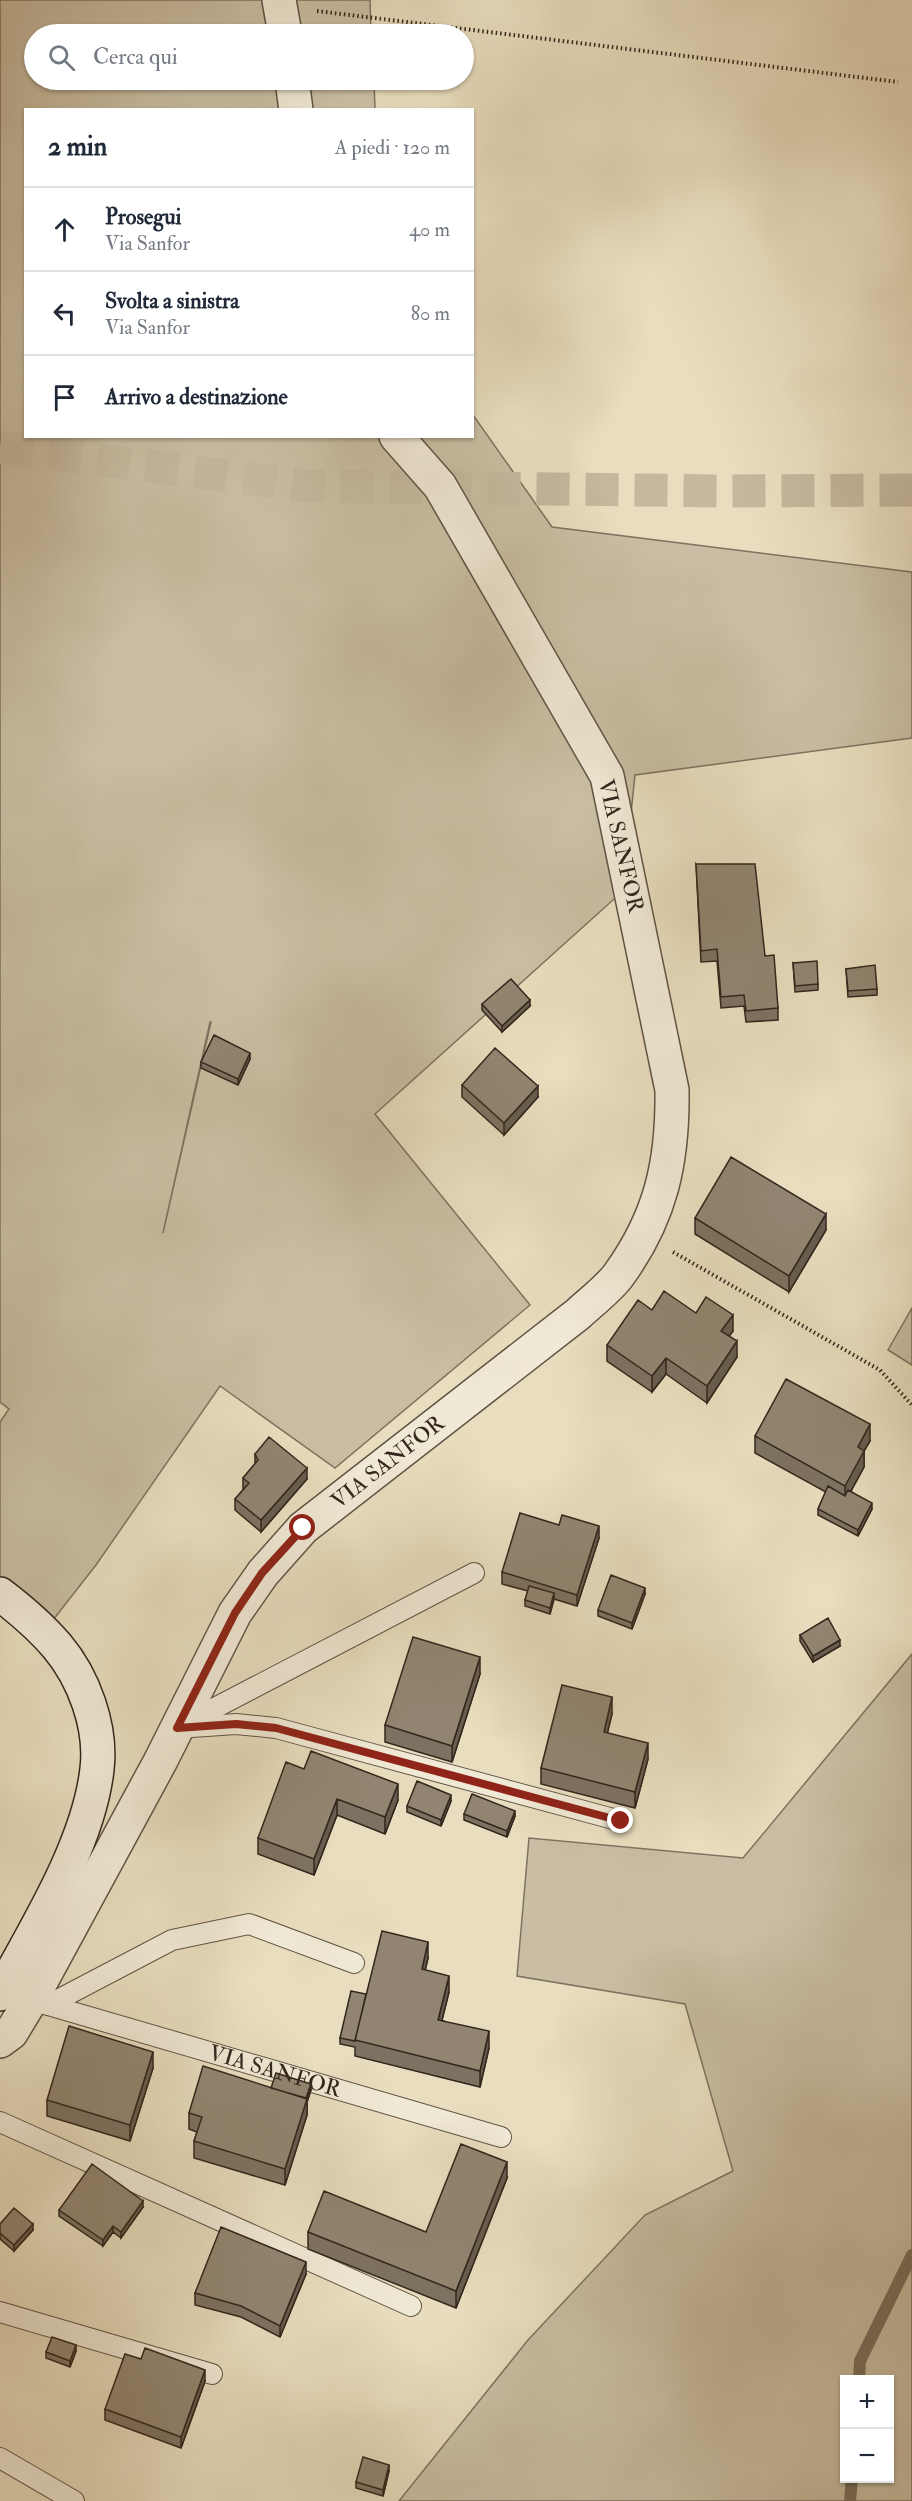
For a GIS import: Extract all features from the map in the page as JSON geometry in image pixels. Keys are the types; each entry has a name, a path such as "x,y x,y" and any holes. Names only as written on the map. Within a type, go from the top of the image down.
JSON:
{"street":[{"path":"293,90 296,108"},
{"name":"VIA SANFOR","path":"0,2041 11,2033 26,1999 177,1728 235,1613 262,1573 303,1528 578,1314 617,1278 644,1235 664,1182 673,1134 672,1090 662,1031 607,777 440,486 398,438"},
{"path":"0,1594 33,1621 59,1648 78,1679 91,1708 97,1741 98,1768 87,1812 70,1858 26,1999"}],"lane":[{"path":"177,1728 474,1573"},
{"path":"177,1728 236,1724 276,1728 621,1821"},
{"path":"26,1999 172,1940 249,1924 354,1964"},
{"name":"VIA SANFOR","path":"26,1999 501,2137"},
{"path":"0,2122 411,2306"},
{"path":"0,2312 212,2374"},
{"path":"0,2458 74,2501"}],"path":[{"path":"281,14 373,24"},
{"path":"474,35 898,81"},
{"path":"644,1235 880,1370 912,1405"}],"shaded area":[{"path":"0,0 370,0 371,24 24,24 24,90 374,90 375,108 24,108 24,438 474,438 474,416 552,527 912,572 912,738 635,775 623,891 375,1114 530,1305 335,1468 220,1386 96,1565 35,1643 0,1615 0,1422 9,1409 0,1402","holes":["210,1022 211,1022 163,1233"]},
{"path":"912,1308 912,1365 888,1350"},
{"path":"912,1654 912,2501 399,2501 528,2340 645,2215 733,2171 685,2004 517,1976 529,1838 743,1858"}],"building":[{"path":"696,864 755,864 765,956 774,955 778,1008 746,1011 744,995 721,997 717,949 701,951"},
{"path":"817,961 818,984 795,986 793,963"},
{"path":"875,965 877,989 848,991 846,969"},
{"path":"511,979 530,1000 502,1026 482,1004"},
{"path":"214,1035 250,1053 238,1079 201,1062"},
{"path":"495,1048 538,1086 504,1123 462,1085"},
{"path":"731,1157 826,1214 789,1276 695,1218"},
{"path":"664,1291 696,1313 706,1297 733,1315 721,1331 737,1341 707,1386 666,1358 652,1376 607,1345 638,1300 652,1310"},
{"path":"786,1379 870,1424 858,1447 864,1451 845,1486 755,1436"},
{"path":"269,1437 307,1468 261,1520 235,1499 249,1483 243,1478 258,1460 255,1454"},
{"path":"828,1486 845,1496 848,1490 872,1503 858,1530 818,1509"},
{"path":"520,1513 559,1525 562,1515 599,1526 577,1595 502,1572"},
{"path":"611,1575 645,1588 632,1623 598,1610"},
{"path":"529,1586 554,1593 550,1608 525,1600"},
{"path":"828,1618 840,1640 813,1656 800,1635"},
{"path":"413,1637 480,1657 452,1746 385,1725"},
{"path":"562,1685 612,1697 604,1732 648,1743 635,1792 541,1768"},
{"path":"311,1751 398,1784 385,1817 337,1799 314,1859 258,1838 286,1762 304,1769"},
{"path":"417,1781 451,1795 441,1820 407,1806"},
{"path":"472,1794 515,1811 507,1831 464,1814"},
{"path":"382,1931 428,1942 422,1969 449,1976 438,2020 489,2031 480,2071 355,2040"},
{"path":"351,1991 366,1994 355,2041 340,2038"},
{"path":"69,2026 153,2052 130,2125 47,2100"},
{"path":"203,2066 307,2099 285,2169 194,2141 202,2117 189,2113"},
{"path":"276,2073 311,2084 306,2098 271,2088"},
{"path":"461,2144 507,2162 456,2291 308,2232 324,2191 426,2232"},
{"path":"92,2164 143,2201 121,2232 113,2226 103,2240 59,2210"},
{"path":"14,2208 33,2224 14,2245 0,2233 0,2224"},
{"path":"221,2227 306,2262 280,2326 241,2306 195,2293"},
{"path":"52,2337 76,2345 70,2361 46,2352"},
{"path":"145,2348 205,2370 181,2437 105,2409 125,2354 141,2359"},
{"path":"363,2457 389,2465 383,2490 356,2482"}],"waterway":[{"path":"859,2375 860,2361 912,2255"},
{"path":"850,2501 852,2483"}],"tunnel":[{"path":"0,447 307,486 720,491 912,490"}],"route":[{"path":"303,1528 262,1573 235,1613 177,1728 236,1724 276,1728 621,1821"}]}
